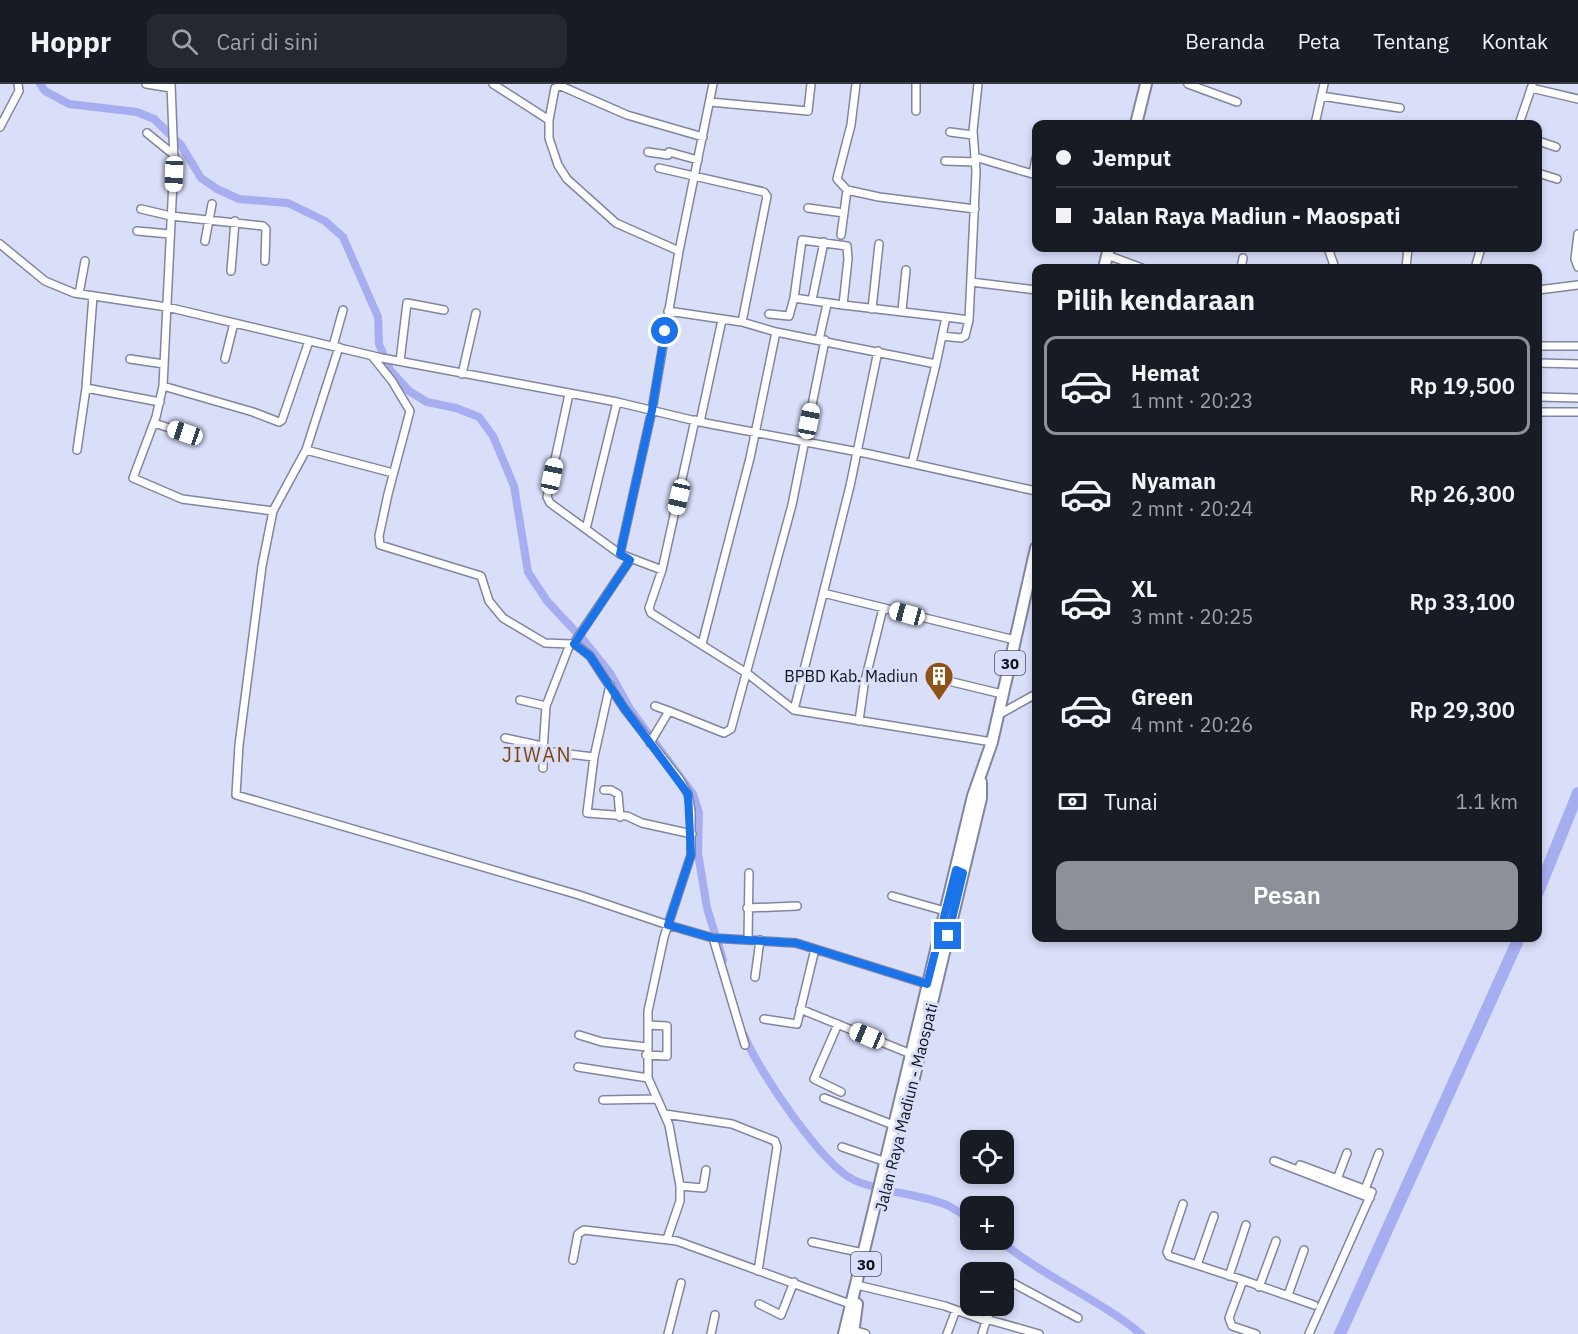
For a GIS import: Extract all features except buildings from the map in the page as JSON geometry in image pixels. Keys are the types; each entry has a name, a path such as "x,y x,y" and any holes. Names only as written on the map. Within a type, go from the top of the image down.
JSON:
{"highway":[{"path":"1137,120 1146,84"},
{"name":"Jalan Raya Madiun - Maospati","path":"852,1332 850,1304 882,1192 886,1162 898,1127 911,1054 945,911 981,798 981,778 992,742 1015,640 1032,583"},
{"name":"Jalan Raya Madiun - Maospati","path":"852,1332 882,1192 959,871"}],"street":[{"path":"0,128 20,84"},
{"path":"146,84 171,86 174,155 163,386 154,423 134,480 182,499 273,511"},
{"path":"493,84 549,120"},
{"path":"620,554 652,410 678,251 713,84"},
{"path":"710,102 807,111 811,84"},
{"path":"856,84 851,125 837,179 847,190 879,197 975,209"},
{"path":"916,84 916,111"},
{"path":"942,336 961,338 964,336 969,320 975,209 973,135 978,84"},
{"path":"1188,84 1237,102"},
{"path":"1316,120 1324,84"},
{"path":"678,251 616,223 567,178 558,165 549,138 549,120 555,88 561,86 627,115 703,137"},
{"path":"1520,120 1532,86 1578,99"},
{"path":"1321,96 1400,108"},
{"path":"950,132 973,135"},
{"path":"147,133 174,155"},
{"path":"1542,142 1556,147"},
{"path":"648,152 668,155 669,152 698,160"},
{"path":"945,161 975,160 1032,173"},
{"path":"659,168 764,192 767,196 742,322"},
{"path":"1542,174 1557,179"},
{"path":"841,234 847,190"},
{"path":"205,240 212,204"},
{"path":"807,208 844,213"},
{"path":"141,209 171,216 235,221 265,227 265,261"},
{"path":"231,271 235,221"},
{"path":"137,231 170,234"},
{"path":"1578,234 1575,259 1578,267"},
{"path":"769,314 789,316 794,298 802,240 849,248 843,305"},
{"path":"812,300 824,242"},
{"path":"0,244 45,281 79,294 167,307 372,356 616,402 697,421 1032,489"},
{"path":"872,309 879,244"},
{"path":"1110,252 1134,264"},
{"path":"1242,264 1244,258"},
{"path":"79,294 84,261"},
{"path":"902,310 906,270"},
{"path":"971,282 1032,290"},
{"path":"1542,290 1578,285"},
{"path":"77,450 86,388 93,296"},
{"path":"794,298 969,320"},
{"path":"397,361 407,303 444,310"},
{"path":"655,706 699,725 728,733 748,674 792,505 805,442 827,303"},
{"path":"343,310 336,347 306,450 273,511 262,566 239,745 236,795 579,895 714,938 786,941 927,984"},
{"path":"668,311 742,322 776,332 936,364"},
{"path":"462,374 476,313"},
{"path":"912,463 946,317"},
{"path":"722,320 662,570 649,608 651,613 748,674 794,710 992,742"},
{"path":"225,359 234,323"},
{"path":"702,644 755,432 776,332"},
{"path":"163,386 253,412 279,423 309,341"},
{"path":"1542,346 1578,346"},
{"path":"794,710 857,452 878,351"},
{"path":"372,356 392,381 410,411 379,536 381,546 481,576 489,601 503,618 545,643 572,644 590,656 688,794 692,834 690,861 668,925 650,997 646,1047 648,1078 665,1114 680,1186 680,1201 667,1239"},
{"path":"130,359 164,364"},
{"path":"1542,363 1578,364"},
{"path":"86,388 160,402"},
{"path":"569,394 548,497 550,503 630,560 662,570"},
{"path":"1542,397 1578,398"},
{"path":"586,529 616,402"},
{"path":"1542,412 1578,412"},
{"path":"154,423 185,433"},
{"path":"306,450 393,473"},
{"path":"543,768 542,748 546,706 572,644 630,560"},
{"path":"823,593 1015,640"},
{"path":"859,721 864,685 883,608"},
{"path":"936,678 1002,694"},
{"path":"610,685 594,757 587,813 627,816 642,823 692,834"},
{"path":"998,715 1032,696"},
{"path":"520,700 546,706"},
{"path":"650,742 669,711"},
{"path":"505,738 542,748 594,757"},
{"path":"604,790 611,790 618,794 620,817"},
{"path":"748,940 749,873"},
{"path":"892,896 945,911"},
{"path":"747,908 797,906"},
{"path":"714,938 745,1045"},
{"path":"755,977 760,940"},
{"path":"764,1019 795,1026 815,949"},
{"path":"800,1009 911,1054"},
{"path":"838,1024 814,1079 841,1092"},
{"path":"646,1055 667,1056 667,1026 648,1025"},
{"path":"579,1035 602,1042 646,1047"},
{"path":"578,1067 648,1078"},
{"path":"824,1098 898,1127"},
{"path":"603,1100 656,1099"},
{"path":"665,1114 732,1124 775,1141 776,1155 758,1271"},
{"path":"842,1147 886,1162"},
{"path":"1309,1334 1366,1194 1379,1153"},
{"path":"1336,1182 1347,1154"},
{"path":"1311,1169 1315,1159"},
{"path":"1274,1161 1366,1194"},
{"path":"1300,1165 1336,1182"},
{"path":"680,1186 702,1188 706,1170"},
{"path":"1183,1204 1167,1252 1169,1256 1258,1287 1288,1294 1314,1305"},
{"path":"1197,1265 1214,1216"},
{"path":"1229,1276 1246,1225"},
{"path":"573,1260 578,1234 584,1230 667,1239 794,1282 850,1304"},
{"path":"1258,1287 1276,1241"},
{"path":"812,1242 863,1253"},
{"path":"1288,1294 1304,1250"},
{"path":"1243,1281 1229,1318 1232,1326 1256,1334"},
{"path":"759,1304 781,1316 794,1282"},
{"path":"668,1334 681,1283"},
{"path":"1014,1284 1078,1318"},
{"path":"861,1286 1039,1334"},
{"path":"947,1334 956,1310"},
{"path":"711,1334 715,1315"},
{"path":"982,1334 988,1316"}],"waterway":[{"path":"40,84 45,91 69,104 137,112 154,119 181,145 201,178 217,189 239,199 288,203 325,221 343,237 378,317 379,344 390,370 409,391 427,402 456,408 479,417 493,436 514,486 528,572 547,601 576,632"},
{"path":"582,638 610,673 630,709 693,794 699,813 698,853 707,908 723,960"},
{"path":"1542,882 1578,793"},
{"path":"1340,1334 1517,942"},
{"path":"744,1035 762,1070 792,1115 825,1156 841,1171 865,1184 924,1198 947,1205 960,1213"},
{"path":"1012,1250 1141,1334"}],"place":[{"name":"BPBD Kab. Madiun","path":"939,702"}],"district":[{"name":"JIWAN","path":"537,754"}],"route":[{"path":"665,331 652,410 625,540 620,554 630,560 574,644 590,656 624,708 680,780 688,794 692,850 668,925 713,938 796,943 927,984 956,870 963,873 948,936"}]}
